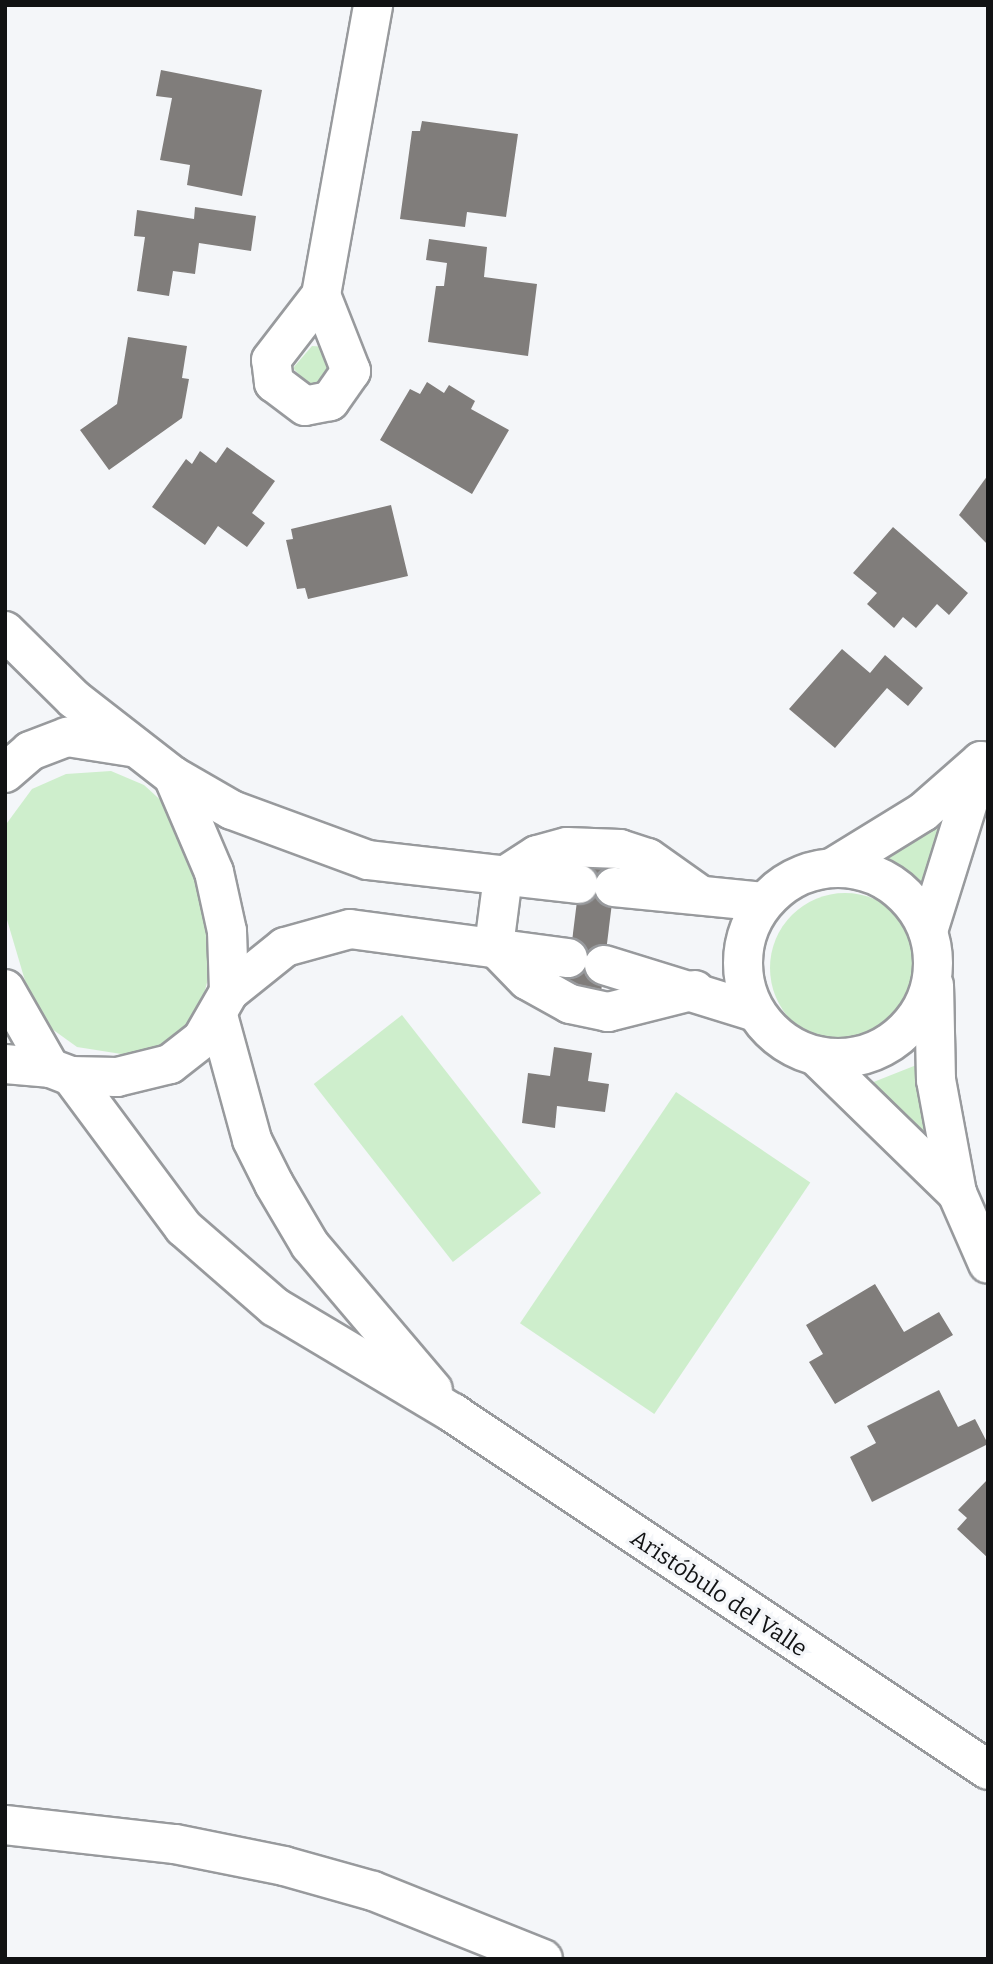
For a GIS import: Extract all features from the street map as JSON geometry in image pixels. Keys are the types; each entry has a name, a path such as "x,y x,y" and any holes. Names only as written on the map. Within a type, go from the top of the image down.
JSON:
{"street":[{"path":"321,295 373,5"},
{"path":"5,631 74,699 173,776 232,810 324,847 380,863 764,902"},
{"path":"5,773 30,751 67,737 99,737 140,750"},
{"path":"832,868 923,812 984,757"},
{"path":"928,931 984,757"},
{"name":"Aristóbulo del Valle","path":"173,776 215,872 227,931 224,1006 253,1140 310,1245 453,1413"},
{"path":"494,946 503,877 537,855 567,847 620,849 648,858 699,895"},
{"path":"756,1012 742,956 764,902 807,872 832,868 862,871 891,883 913,903 928,931 934,972 937,1092 957,1193 988,1264"},
{"path":"5,1064 117,1077 170,1064 224,1006 285,947 313,935 350,929 494,946 586,962 695,990 756,1012 792,1047 816,1055 849,1058 889,1043 925,1003 934,972"},
{"path":"494,946 527,980 570,1004 608,1012 695,990"},
{"name":"Aristóbulo del Valle","path":"5,989 60,1072 184,1228 275,1307 453,1413 988,1770"},
{"path":"816,1055 957,1193"},
{"path":"5,1825 175,1844 284,1866 373,1891 543,1959"}],"green space":[{"path":"312,346 328,347 339,360 316,393 293,368"},
{"path":"111,771 144,785 167,806 201,889 211,967 202,1002 186,1026 156,1049 134,1056 77,1047 52,1029 26,984 5,913 7,823 32,789 66,774"},
{"path":"952,807 932,892 884,860"},
{"path":"845,893 874,899 898,915 914,939 920,968 914,997 898,1021 874,1037 845,1043 816,1037 792,1021 776,997 770,968 776,939 792,915 816,899"},
{"path":"402,1015 541,1193 453,1262 314,1084"},
{"path":"919,1064 928,1143 871,1083"},
{"path":"676,1092 810,1183 654,1414 520,1323"}],"building":[{"path":"161,70 262,90 242,196 187,185 190,165 160,160 172,98 156,96"},
{"path":"422,121 518,134 506,217 467,212 465,227 400,219 412,131 420,131"},
{"path":"195,207 256,216 251,251 199,243 195,274 173,271 169,296 137,291 145,237 134,236 137,210 194,219"},
{"path":"429,239 487,247 484,277 537,284 528,356 428,342 436,286 444,286 447,263 426,260"},
{"path":"128,337 187,346 182,378 189,379 182,418 109,470 80,430 117,404"},
{"path":"427,382 444,393 449,385 475,401 471,409 509,430 472,494 380,440 410,389 420,394"},
{"path":"227,447 275,481 252,513 265,523 247,547 218,526 205,545 152,507 186,459 192,464 200,451 216,463"},
{"path":"988,475 988,545 959,515"},
{"path":"391,505 408,576 308,599 305,588 297,589 286,540 293,539 291,529"},
{"path":"893,527 968,593 949,615 937,604 916,628 903,617 894,628 867,604 877,593 853,573"},
{"path":"842,649 870,673 885,655 923,688 908,706 887,688 835,748 789,709"},
{"path":"582,860 617,864 601,990 567,986"},
{"path":"554,1047 592,1053 588,1081 609,1084 605,1112 557,1106 555,1128 522,1123 528,1073 550,1076"},
{"path":"875,1284 904,1332 939,1312 953,1335 835,1404 809,1362 823,1354 806,1325"},
{"path":"939,1390 958,1427 975,1419 988,1444 872,1502 850,1457 876,1443 867,1426"},
{"path":"988,1479 988,1558 957,1529 967,1518 958,1510"}]}
